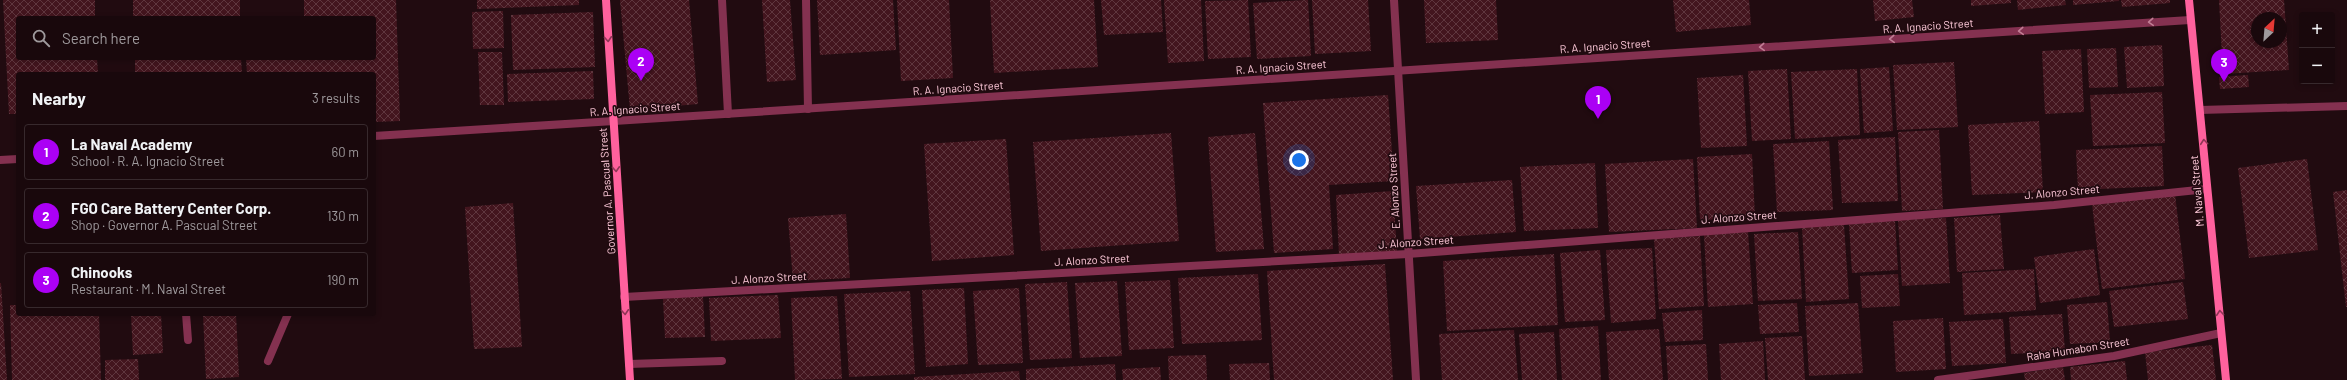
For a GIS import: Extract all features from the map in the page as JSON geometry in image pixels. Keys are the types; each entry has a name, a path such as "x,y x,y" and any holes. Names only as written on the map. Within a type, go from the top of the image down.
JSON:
{"main road":[{"name":"Governor A. Pascual Street","path":"606,0 630,380"},
{"name":"M. Naval Street","path":"2189,0 2226,380"}],"street":[{"path":"722,0 728,114"},
{"path":"806,0 808,109"},
{"name":"E. Alonzo Street","path":"1394,0 1416,380"},
{"name":"R. A. Ignacio Street","path":"376,136 2190,20"},
{"path":"2200,110 2347,106"},
{"path":"0,160 16,159"},
{"name":"J. Alonzo Street","path":"624,297 1408,254 2054,205 2207,189"},
{"path":"186,316 188,340"},
{"path":"268,361 287,316"},
{"name":"Raha Humabon Street","path":"1938,380 2114,356 2221,333"},
{"path":"629,364 722,361"}],"building":[{"path":"3,0 95,0 95,16 16,16 16,60 97,60 98,72 16,72 16,114 9,114"},
{"path":"133,0 240,0 240,16 133,16"},
{"path":"304,0 396,0 400,121 376,122 376,72 247,72 246,60 376,60 376,16 304,16"},
{"path":"477,0 579,0 579,5 477,9"},
{"path":"620,0 689,0 698,104 630,110"},
{"path":"762,0 790,0 796,80 767,82"},
{"path":"817,0 893,0 896,50 820,55"},
{"path":"897,0 949,0 953,78 901,81"},
{"path":"990,0 1094,0 1098,67 994,73"},
{"path":"1101,0 1161,0 1163,32 1104,35"},
{"path":"1164,0 1201,0 1204,61 1168,63"},
{"path":"1248,0 1251,57 1208,59 1205,1"},
{"path":"1308,0 1311,56 1257,59 1253,3"},
{"path":"1312,0 1368,0 1371,51 1315,54"},
{"path":"1424,0 1496,0 1498,40 1426,43"},
{"path":"1673,0 1749,0 1751,25 1676,32"},
{"path":"1873,0 1912,0 1914,17 1875,21"},
{"path":"1971,0 2011,0 2011,3 1971,6"},
{"path":"2017,0 2065,0 2066,5 2018,10"},
{"path":"2073,0 2119,0 2119,1 2073,5"},
{"path":"2121,0 2170,0 2170,3 2122,7"},
{"path":"2219,0 2284,0 2285,12 2251,12 2251,48 2287,48 2287,42 2289,70 2223,74"},
{"path":"503,11 504,48 473,49 472,12"},
{"path":"593,12 595,67 513,70 511,15"},
{"path":"2162,45 2164,86 2127,88 2124,47"},
{"path":"2116,48 2118,87 2089,88 2087,49"},
{"path":"2081,49 2084,112 2045,114 2042,51"},
{"path":"478,52 502,52 504,105 480,105"},
{"path":"135,60 241,60 242,72 135,72"},
{"path":"1954,62 1958,127 1897,130 1893,65"},
{"path":"1889,67 1893,131 1864,133 1860,69"},
{"path":"1787,69 1791,139 1752,141 1748,71"},
{"path":"1857,69 1860,135 1795,139 1791,72"},
{"path":"593,71 594,99 508,102 507,74"},
{"path":"1743,75 1747,146 1701,148 1697,78"},
{"path":"2248,75 2249,87 2220,89 2219,77"},
{"path":"2162,92 2165,143 2093,146 2090,95"},
{"path":"1388,95 1394,181 1329,185 1333,249 1274,253 1263,103"},
{"path":"2039,121 2043,192 1972,195 1968,125"},
{"path":"1939,130 1943,209 1902,211 1898,132"},
{"path":"1171,133 1179,241 1041,251 1033,142"},
{"path":"1255,133 1264,249 1216,252 1208,137"},
{"path":"1895,137 1898,201 1842,203 1838,140"},
{"path":"1006,139 1014,255 932,261 924,144"},
{"path":"1829,141 1833,210 1777,212 1773,144"},
{"path":"2162,146 2164,186 2078,190 2076,150"},
{"path":"1752,154 1755,218 1700,220 1697,157"},
{"path":"1693,159 1697,228 1609,232 1605,164"},
{"path":"2307,159 2318,250 2249,258 2238,168"},
{"path":"1595,163 1598,228 1524,231 1520,167"},
{"path":"1512,180 1516,232 1420,239 1416,186"},
{"path":"2347,190 2347,307 2346,307 2333,192"},
{"path":"1393,191 1397,251 1339,255 1336,195"},
{"path":"2175,194 2185,279 2102,289 2092,204"},
{"path":"513,203 522,347 474,349 465,207"},
{"path":"846,214 850,278 793,281 788,218"},
{"path":"2000,215 2004,269 1957,272 1954,218"},
{"path":"1946,218 1950,283 1902,286 1898,220"},
{"path":"1895,221 1898,270 1852,273 1849,224"},
{"path":"1844,225 1849,299 1806,302 1802,227"},
{"path":"1748,232 1753,304 1708,307 1704,235"},
{"path":"1798,232 1802,299 1758,301 1754,234"},
{"path":"1700,236 1704,306 1659,309 1654,239"},
{"path":"1652,248 1656,319 1611,323 1606,250"},
{"path":"2094,249 2100,295 2040,303 2034,257"},
{"path":"1600,250 1605,320 1565,322 1560,253"},
{"path":"1554,254 1558,325 1447,331 1443,261"},
{"path":"1385,264 1393,380 1274,380 1267,271"},
{"path":"2034,269 2036,310 1964,315 1962,273"},
{"path":"1258,274 1262,340 1182,344 1178,278"},
{"path":"1898,274 1900,306 1862,308 1860,276"},
{"path":"1170,280 1174,348 1129,350 1125,282"},
{"path":"1117,281 1122,356 1080,358 1075,283"},
{"path":"1067,282 1072,358 1030,360 1025,284"},
{"path":"2183,282 2188,319 2114,327 2109,291"},
{"path":"1,283 7,380 0,380"},
{"path":"964,288 968,364 926,367 922,290"},
{"path":"1019,288 1023,363 978,365 973,291"},
{"path":"910,291 915,374 849,377 844,294"},
{"path":"778,295 781,338 711,341 709,298"},
{"path":"703,296 705,337 665,338 663,299"},
{"path":"837,296 842,379 795,380 791,298"},
{"path":"2107,302 2110,342 2070,344 2067,305"},
{"path":"1797,303 1799,332 1760,334 1758,305"},
{"path":"1858,303 1863,373 1809,376 1805,306"},
{"path":"10,305 16,305 16,316 99,316 101,380 12,380"},
{"path":"1702,310 1703,340 1665,342 1662,313"},
{"path":"2062,314 2065,351 2011,354 2009,317"},
{"path":"131,316 161,316 163,353 133,355"},
{"path":"203,316 236,316 239,377 206,379"},
{"path":"1943,318 1946,369 1896,372 1893,321"},
{"path":"2003,319 2006,363 1952,366 1949,322"},
{"path":"1598,326 1601,380 1562,380 1559,329"},
{"path":"1659,329 1663,380 1609,380 1606,332"},
{"path":"1514,330 1518,380 1442,380 1439,334"},
{"path":"1554,332 1557,380 1522,380 1519,334"},
{"path":"1802,336 1805,380 1768,380 1765,338"},
{"path":"1763,341 1765,380 1721,380 1719,344"},
{"path":"1706,344 1708,380 1668,380 1666,346"},
{"path":"2212,345 2216,380 2148,380 2145,352"},
{"path":"1206,355 1207,380 1169,380 1168,356"},
{"path":"138,359 139,380 105,380 105,360"},
{"path":"2125,361 2127,380 2071,380 2070,367"},
{"path":"1269,363 1270,380 1230,380 1229,364"},
{"path":"1115,364 1116,380 1026,380 1026,369"},
{"path":"1160,367 1161,380 1123,380 1122,369"},
{"path":"2063,367 2065,380 2025,380 2024,373"},
{"path":"1019,371 1020,380 914,380 914,377"}],"place":[{"name":"FGO Care Battery Center Corp.","path":"641,81"},
{"name":"Chinooks","path":"2224,82"},
{"name":"La Naval Academy","path":"1598,119"}]}
